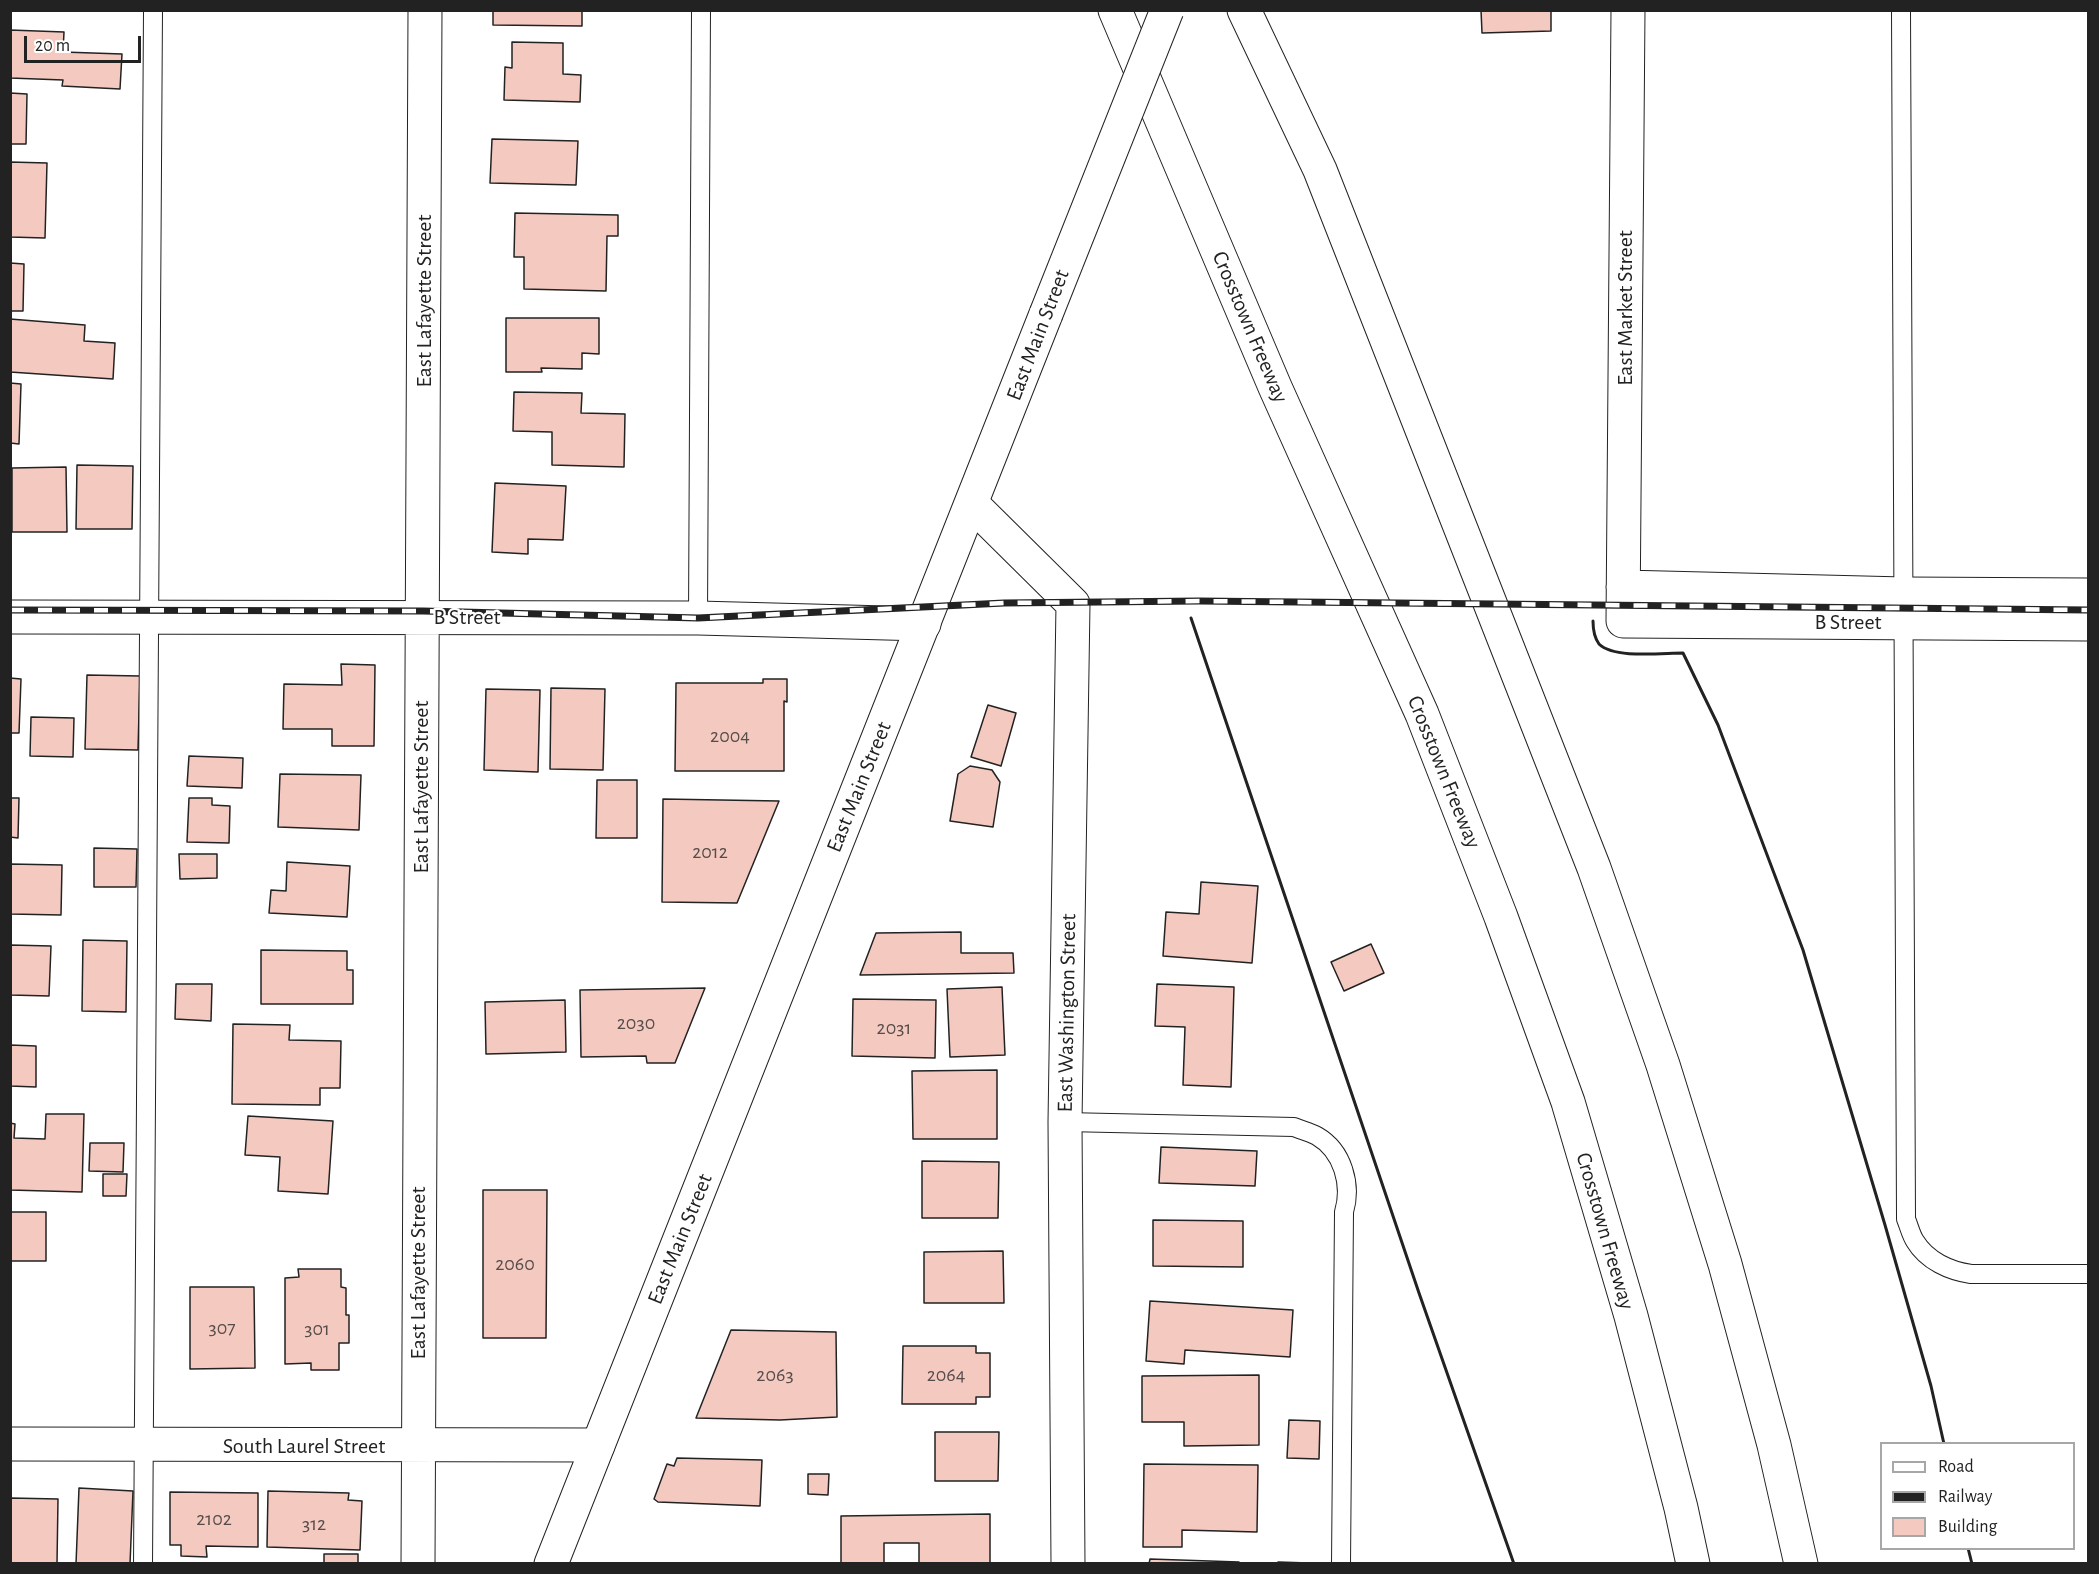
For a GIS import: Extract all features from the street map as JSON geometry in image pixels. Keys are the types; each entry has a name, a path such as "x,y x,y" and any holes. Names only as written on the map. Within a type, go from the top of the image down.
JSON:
{"main road":[{"name":"East Lafayette Street","path":"418,1563 425,10"},
{"name":"Crosstown Freeway","path":"1114,10 1275,387 1422,714 1502,917 1571,1113 1631,1316 1693,1563"},
{"name":"East Main Street","path":"551,1563 1167,10"},
{"path":"1244,10 1320,170 1598,879 1663,1065 1725,1264 1774,1445 1801,1563"},
{"name":"East Market Street","path":"1623,605 1628,10"},
{"name":"East Washington Street","path":"972,504 1073,604 1065,1122 1068,1563"},
{"path":"1904,608 2088,595"},
{"name":"B Street","path":"1623,605 1904,608 2088,624"},
{"name":"B Street","path":"10,617 698,618 924,624"},
{"name":"South Laurel Street","path":"10,1444 598,1445"}],"lane":[{"path":"143,1563 153,10"},
{"path":"698,618 701,10"},
{"path":"1901,10 1906,1219 1916,1242 1936,1262 1959,1272 1971,1274 2088,1274"},
{"path":"1065,1122 1294,1127 1318,1136 1335,1153 1346,1175 1347,1200 1344,1212 1341,1563"}],"building":[{"path":"493,10 582,10 582,26 493,25"},
{"path":"1481,10 1551,10 1551,31 1482,33"},
{"path":"10,30 64,32 63,52 122,54 120,89 62,86 63,80 10,78"},
{"path":"512,42 563,43 563,74 581,75 580,102 504,100 505,67 512,68"},
{"path":"10,93 27,94 26,144 10,144"},
{"path":"492,139 578,141 576,185 490,183"},
{"path":"10,162 47,163 45,238 10,237"},
{"path":"515,213 618,215 618,236 607,236 606,291 524,289 524,257 514,257"},
{"path":"10,263 24,264 23,311 10,311"},
{"path":"506,318 599,318 599,354 582,353 582,369 541,368 542,372 506,372"},
{"path":"10,319 85,325 84,341 115,343 113,379 10,372"},
{"path":"10,383 21,384 19,444 10,443"},
{"path":"514,392 582,393 581,413 625,414 624,467 552,465 552,432 513,431"},
{"path":"77,465 133,466 132,529 76,529"},
{"path":"66,467 67,532 12,532 12,468"},
{"path":"495,483 566,486 563,540 528,539 528,554 492,552"},
{"path":"341,664 375,665 374,746 332,746 332,729 283,729 284,684 342,685"},
{"path":"87,675 140,676 138,750 85,749"},
{"path":"10,678 21,679 19,733 10,733"},
{"path":"763,679 787,679 787,702 784,701 784,771 675,771 676,683 763,683"},
{"path":"551,688 605,689 603,770 550,769"},
{"path":"486,689 540,690 538,772 484,770"},
{"path":"988,705 1016,713 1001,766 971,757"},
{"path":"31,717 74,718 73,757 30,756"},
{"path":"189,756 243,758 242,788 187,786"},
{"path":"970,766 992,770 1000,782 993,827 950,821 958,774"},
{"path":"280,774 361,775 359,830 278,827"},
{"path":"597,780 637,780 637,838 596,838"},
{"path":"10,798 19,798 18,838 10,837"},
{"path":"189,798 212,798 212,805 230,806 229,843 187,842"},
{"path":"663,799 779,801 737,903 662,902"},
{"path":"94,848 137,849 136,887 94,887"},
{"path":"179,854 217,854 217,878 180,879"},
{"path":"287,862 350,866 347,917 269,913 271,890 286,891"},
{"path":"10,864 62,865 61,915 10,914"},
{"path":"1201,882 1258,886 1252,963 1163,956 1166,912 1199,914"},
{"path":"961,932 961,953 1013,953 1014,973 860,975 876,933"},
{"path":"83,940 127,941 126,1012 82,1011"},
{"path":"1371,944 1384,973 1344,991 1331,962"},
{"path":"10,945 51,946 49,996 10,995"},
{"path":"261,950 347,951 347,970 353,970 353,1004 261,1004"},
{"path":"176,984 212,984 211,1021 175,1019"},
{"path":"1157,984 1234,987 1231,1087 1183,1085 1185,1027 1155,1026"},
{"path":"1002,987 1005,1055 950,1057 947,989"},
{"path":"705,988 675,1063 647,1063 646,1056 581,1057 580,990"},
{"path":"853,999 936,1000 935,1058 852,1056"},
{"path":"565,1000 566,1052 486,1054 485,1002"},
{"path":"233,1024 290,1025 289,1040 341,1041 340,1088 320,1088 320,1105 232,1104"},
{"path":"10,1045 36,1046 36,1087 10,1086"},
{"path":"997,1070 997,1139 913,1139 912,1071"},
{"path":"46,1114 84,1114 82,1192 10,1190 10,1123 15,1124 14,1138 45,1139"},
{"path":"248,1116 333,1121 328,1194 278,1191 280,1157 245,1155"},
{"path":"90,1143 124,1143 123,1172 89,1171"},
{"path":"1161,1147 1257,1151 1255,1186 1159,1183"},
{"path":"922,1161 999,1162 998,1218 922,1218"},
{"path":"103,1174 127,1174 126,1196 103,1196"},
{"path":"483,1190 547,1190 546,1338 483,1338"},
{"path":"10,1212 46,1212 46,1261 10,1261"},
{"path":"1153,1220 1243,1221 1243,1267 1153,1266"},
{"path":"1003,1251 1004,1303 924,1303 924,1252"},
{"path":"298,1269 341,1269 341,1287 346,1288 346,1315 349,1315 349,1343 339,1343 339,1370 311,1370 311,1363 285,1364 285,1278 299,1277"},
{"path":"190,1287 254,1287 255,1368 190,1369"},
{"path":"1150,1301 1293,1310 1290,1357 1185,1350 1184,1364 1146,1361"},
{"path":"731,1330 836,1332 837,1417 780,1420 696,1418"},
{"path":"903,1346 976,1346 976,1353 990,1353 990,1397 976,1397 976,1404 902,1404"},
{"path":"1259,1375 1259,1445 1184,1446 1184,1422 1142,1422 1142,1376"},
{"path":"1289,1420 1320,1421 1319,1459 1287,1458"},
{"path":"935,1432 999,1432 998,1481 935,1481"},
{"path":"677,1458 762,1460 760,1506 658,1502 654,1499 667,1464 674,1466"},
{"path":"1144,1464 1258,1465 1257,1532 1182,1530 1182,1547 1143,1547"},
{"path":"808,1474 829,1474 828,1495 808,1494"},
{"path":"79,1488 133,1491 130,1564 76,1564"},
{"path":"268,1491 349,1493 348,1500 362,1501 360,1550 267,1547"},
{"path":"170,1492 258,1493 258,1547 206,1546 207,1557 181,1556 181,1545 170,1545"},
{"path":"10,1498 58,1499 57,1564 10,1564"},
{"path":"990,1514 990,1564 919,1564 919,1543 884,1543 884,1564 841,1564 841,1516"},
{"path":"324,1554 358,1554 358,1564 324,1564"},
{"path":"1150,1559 1239,1562 1239,1564 1149,1564"},
{"path":"1278,1562 1309,1563 1309,1564 1278,1564"}],"railway":[{"path":"10,610 423,611 698,618 1004,603 1199,601 2088,610"}],"wall":[{"path":"1191,618 1419,1293 1514,1564"},
{"path":"1593,621 1596,639 1606,649 1639,654 1683,653 1718,725 1803,950 1931,1386 1944,1442"},
{"path":"1968,1550 1972,1564"}]}
